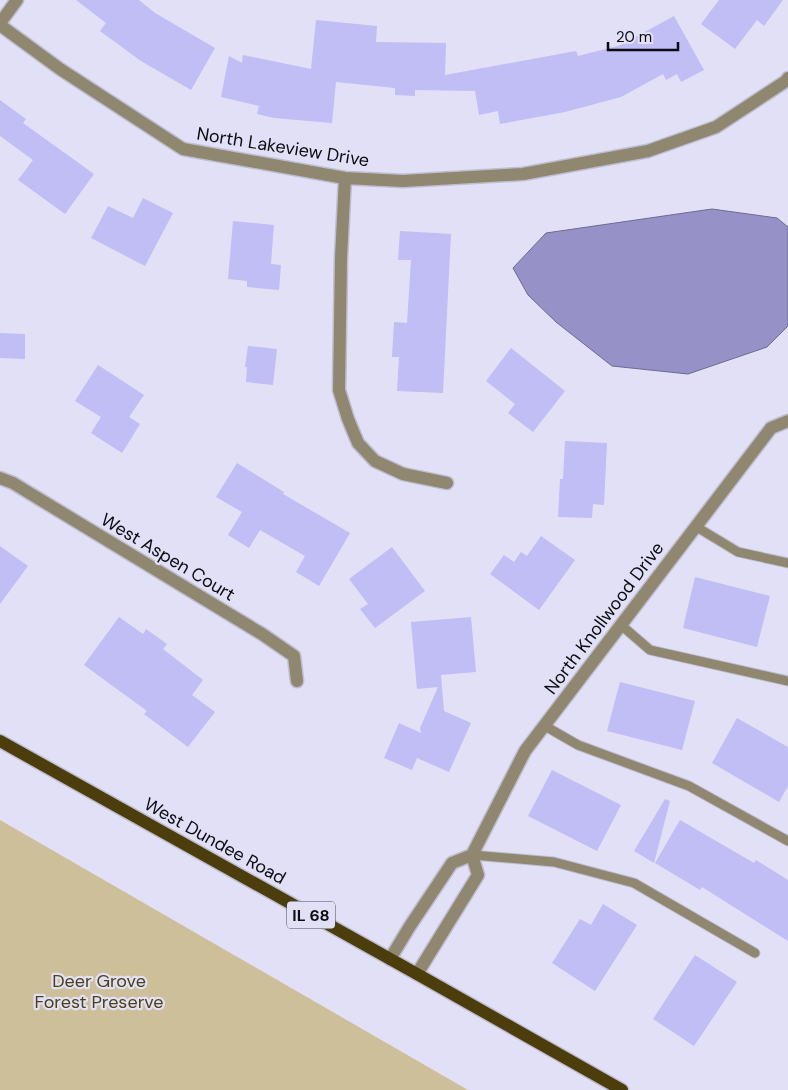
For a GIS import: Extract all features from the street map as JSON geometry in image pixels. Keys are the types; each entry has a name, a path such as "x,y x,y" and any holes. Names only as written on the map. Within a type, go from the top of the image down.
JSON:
{"main road":[{"name":"West Dundee Road","path":"0,741 622,1090"}],"street":[{"path":"0,24 17,0"},
{"name":"North Lakeview Drive","path":"0,24 60,69 183,149 345,178 403,181 522,174 648,151 716,127 788,78"},
{"path":"345,178 341,258 339,390 348,419 358,443 375,461 403,474 447,483"},
{"name":"North Knollwood Drive","path":"472,855 525,751 771,428 788,420"},
{"name":"West Aspen Court","path":"0,478 13,483 262,634 294,656 297,681"},
{"path":"390,959 452,863 472,855 478,875 417,974"}],"lane":[{"path":"695,526 738,552 788,563"},
{"path":"621,625 650,650 788,681"},
{"path":"545,726 578,745 689,786 788,841"},
{"path":"472,855 554,862 634,883 755,953"}],"green space":[{"name":"Deer Grove Forest Preserve","path":"0,820 468,1090 0,1090"}],"shaded area":[{"path":"712,209 777,218 788,227 788,326 767,347 688,374 612,366 556,322 528,295 513,268 546,233"}],"building":[{"path":"76,0 139,0 155,13 215,48 191,90 141,61 100,31 106,23"},
{"path":"719,0 783,0 764,26 757,20 735,49 701,24"},
{"path":"674,16 704,70 681,82 677,74 666,80 663,74 621,97 565,112 500,124 498,111 479,115 475,91 415,90 415,96 395,95 395,88 336,82 332,123 274,118 257,114 259,106 221,97 229,56 242,63 243,55 311,69 316,20 377,26 376,42 446,43 445,75 576,51 578,56 621,45"},
{"path":"0,100 26,119 23,123 94,174 65,214 18,180 33,160 0,136"},
{"path":"143,198 173,213 145,266 91,238 108,206 133,218"},
{"path":"233,221 274,225 271,264 281,265 279,290 247,287 247,281 228,279"},
{"path":"400,231 451,234 443,393 397,391 399,357 392,357 394,322 407,323 411,260 398,260"},
{"path":"0,333 25,334 25,359 0,358"},
{"path":"248,346 277,349 273,385 246,382 247,367 245,367"},
{"path":"511,348 565,391 533,432 508,413 515,404 486,381"},
{"path":"98,365 144,395 129,417 140,424 122,453 91,433 101,417 75,401"},
{"path":"565,441 607,443 604,505 593,504 592,518 558,517"},
{"path":"237,463 284,492 283,494 350,533 319,586 296,572 305,556 260,530 249,548 228,535 242,512 216,497"},
{"path":"541,536 575,560 539,610 490,574 504,555 514,562 521,552 527,556"},
{"path":"0,546 28,566 0,604"},
{"path":"392,547 425,591 375,628 360,609 368,604 349,579"},
{"path":"695,577 770,596 757,647 683,628"},
{"path":"119,617 143,634 146,629 167,644 163,649 203,680 192,695 215,712 188,747 144,714 147,711 84,665"},
{"path":"471,617 476,672 441,675 444,711 471,723 449,772 417,758 412,770 384,758 399,723 421,733 420,728 438,687 417,689 411,622"},
{"path":"620,682 695,701 682,750 607,731"},
{"path":"737,718 788,747 788,786 779,802 712,763"},
{"path":"552,770 621,805 597,851 528,816"},
{"path":"665,799 670,801 654,863 634,851"},
{"path":"680,820 754,863 756,860 788,880 788,941 702,887 700,890 655,863"},
{"path":"603,904 637,925 595,991 552,963 580,919 591,925"},
{"path":"695,955 737,982 694,1046 653,1019"}]}
